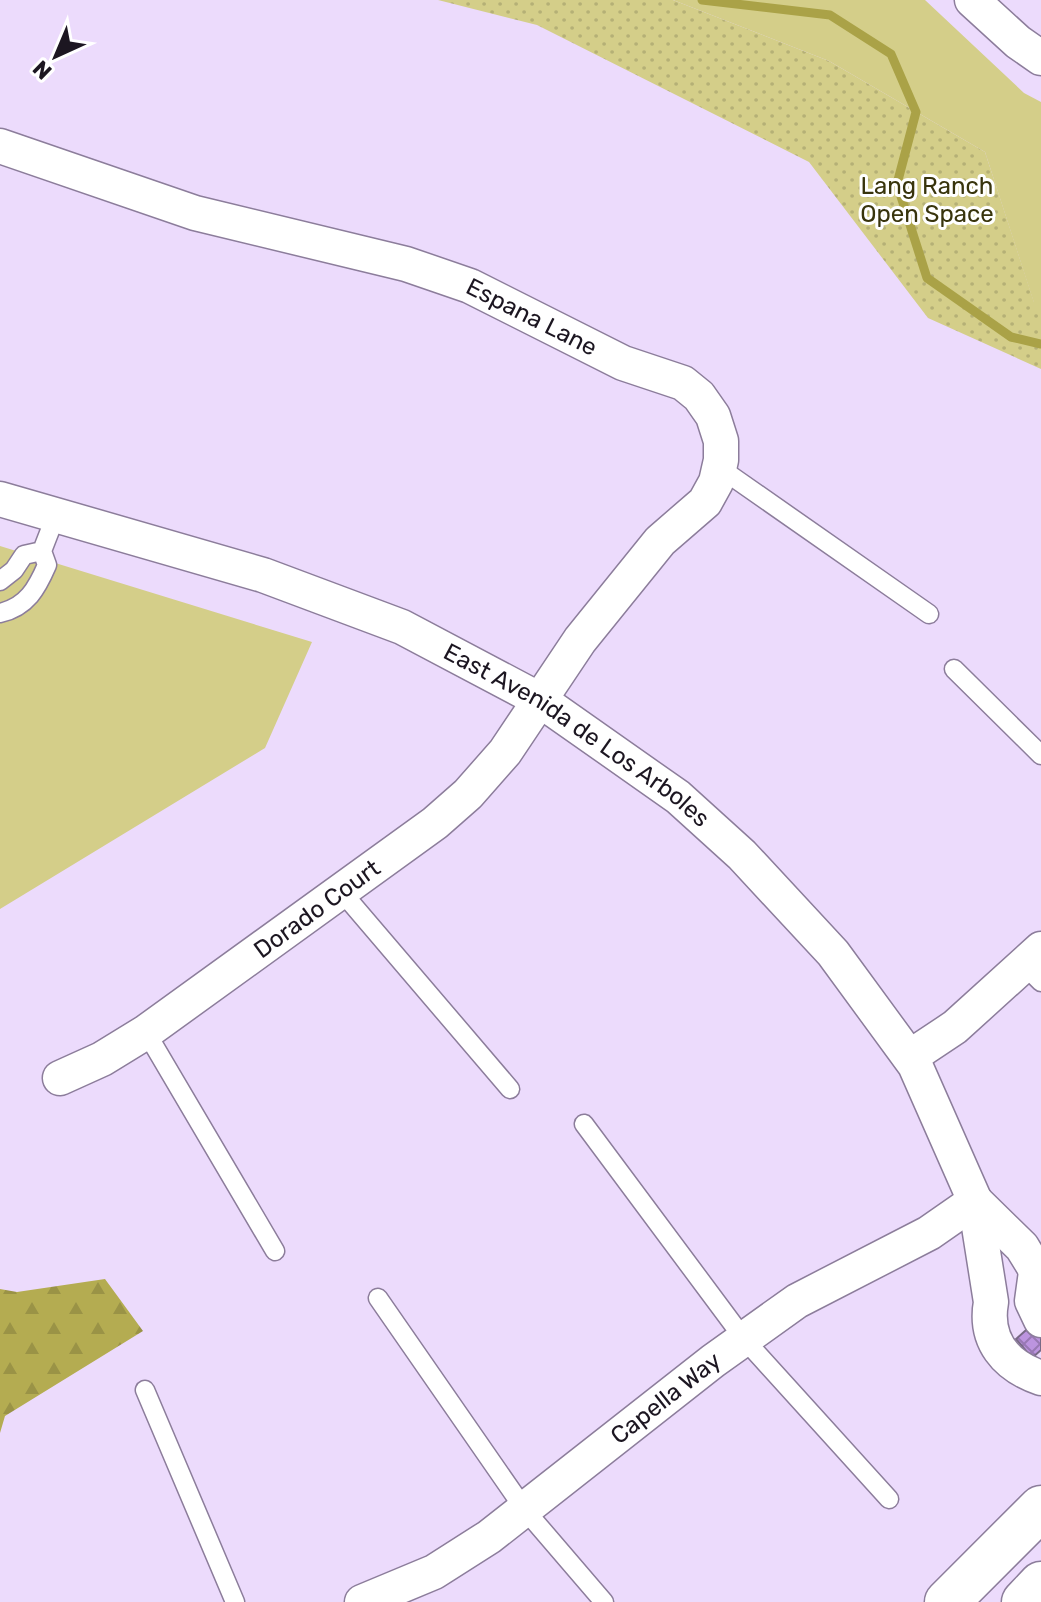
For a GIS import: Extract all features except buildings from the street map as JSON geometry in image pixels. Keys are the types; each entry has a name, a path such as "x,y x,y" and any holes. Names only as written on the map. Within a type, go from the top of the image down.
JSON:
{"street":[{"path":"972,0 1018,42 1041,58"},
{"name":"Espana Lane","path":"0,146 195,213 406,264 470,286 623,363 683,383 699,396 713,416 721,441 716,482 705,502 650,553 580,640 540,700"},
{"name":"East Avenida de Los Arboles","path":"0,499 263,575 402,627 540,700 678,797 742,855 833,953 915,1065 975,1201 991,1302 988,1317 993,1341 1022,1371 1041,1378"},
{"name":"Dorado Court","path":"60,1078 102,1059 146,1032 435,823 468,794 505,752 540,700"},
{"path":"910,1057 955,1027 1035,965"},
{"name":"East Avenida de Los Arboles","path":"975,1201 1022,1247 1038,1275"},
{"name":"Capella Way","path":"362,1602 434,1572 525,1510 797,1301 929,1233 975,1201"},
{"path":"991,1302 1009,1285 1038,1275"},
{"path":"1038,1275 1032,1301 1041,1320"},
{"path":"947,1602 1041,1508"},
{"path":"1024,1602 1041,1584"}],"lane":[{"path":"720,468 929,614"},
{"path":"0,613 27,600 37,587 47,565 42,551 56,515"},
{"path":"0,581 14,570 24,555 42,551"},
{"path":"954,669 1041,755"},
{"path":"341,891 510,1089"},
{"path":"146,1032 275,1251"},
{"path":"584,1124 744,1339 889,1499"},
{"path":"378,1298 525,1510 604,1602"},
{"path":"145,1390 235,1602"}],"green space":[{"name":"Lang Ranch Open Space","path":"438,0 673,0 829,61 985,152 1034,302 1041,303 1041,369 928,318 809,162 537,25"},
{"path":"673,0 925,0 1024,93 1041,102 1041,303 1034,303 985,152 829,61"},
{"path":"0,546 312,642 265,748 0,909"},
{"path":"105,1279 143,1331 5,1416 0,1433 0,1289 17,1292"}],"waterway":[{"path":"702,0 830,15 891,54 916,112 897,184 927,278 1011,337 1041,344"}]}
